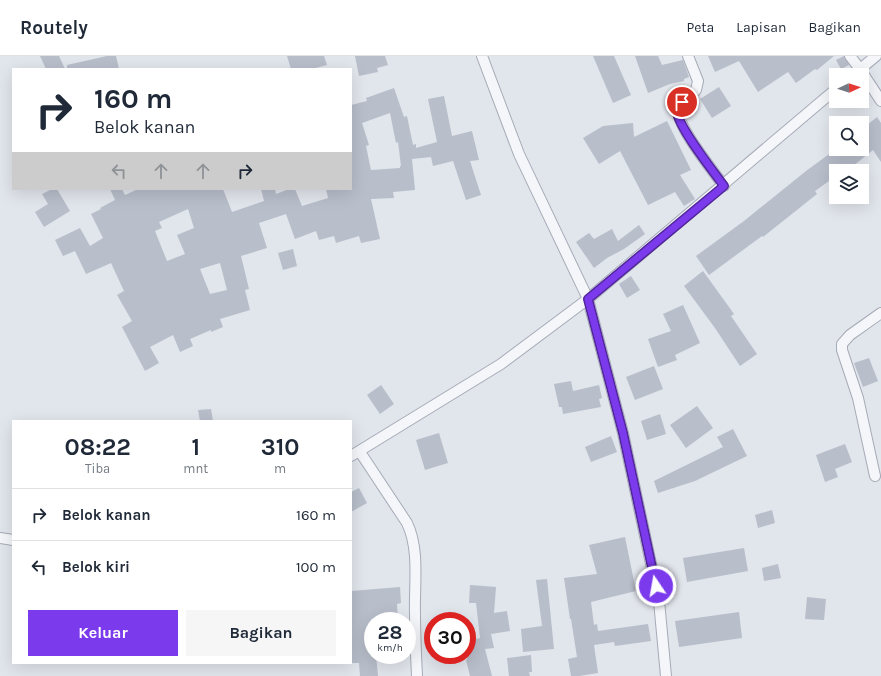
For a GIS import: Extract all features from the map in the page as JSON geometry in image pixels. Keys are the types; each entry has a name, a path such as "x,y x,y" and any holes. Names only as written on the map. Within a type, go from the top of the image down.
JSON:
{"street":[{"path":"482,56 519,154 588,299 623,433 659,601 666,676"},
{"path":"688,56 698,81 696,90 677,107 677,114 682,127 724,186"},
{"path":"850,56 854,68"},
{"path":"861,68 876,56"},
{"path":"869,87 881,101"},
{"path":"417,676 415,562 411,532 407,523 355,454 501,364 588,299 724,186 829,95"},
{"path":"875,476 858,398 842,350 842,344 850,335 881,313"},
{"path":"0,538 12,540"}],"building":[{"path":"40,56 59,56 65,68 46,68"},
{"path":"107,56 116,56 119,68 67,68 67,65"},
{"path":"287,56 324,56 327,65 316,68 291,68"},
{"path":"355,56 385,56 388,65 377,68 378,72 359,76"},
{"path":"593,56 614,56 631,95 613,103"},
{"path":"635,56 658,56 662,65 683,60 689,77 684,79 684,81 670,84 648,93"},
{"path":"708,56 834,56 817,70 815,69 796,83 788,72 758,92 739,61 715,72"},
{"path":"844,56 849,65 840,68 836,60"},
{"path":"719,87 731,106 712,118 700,99"},
{"path":"394,88 404,117 407,116 413,145 416,144 416,148 437,142 428,99 444,96 452,136 472,131 479,160 470,161 481,195 466,200 453,161 433,166 431,157 412,159 415,190 393,192 394,198 371,199 380,239 361,243 359,236 336,243 334,236 319,240 316,231 295,239 286,214 259,223 267,248 241,256 249,289 245,290 250,310 220,319 223,327 211,332 211,330 190,339 193,346 180,352 173,335 150,347 159,363 145,371 122,327 132,321 117,295 124,291 111,263 86,274 75,251 63,256 55,240 80,228 90,246 103,238 91,214 115,200 110,190 122,190 125,195 136,190 223,190 232,212 264,201 261,190 275,190 276,194 286,190 295,190 302,206 328,198 326,190 352,190 352,105 367,101 366,98","holes":["390,113 396,143 398,142 400,168 371,170 366,146 369,145 362,123","188,209 194,228 177,235 185,254 167,261 155,231 162,228 159,222","220,263 227,290 210,294 200,269"]},
{"path":"877,117 881,123 881,162 873,150 869,153 869,123"},
{"path":"667,121 691,170 680,175 695,199 684,206 675,192 648,205 620,151 599,164 583,138 603,126 633,123 634,137"},
{"path":"829,154 829,156 866,156 856,164 829,164 829,181 815,191 817,194 763,237 762,236 709,275 696,256 744,221"},
{"path":"50,190 58,190 70,211 44,227 35,212 48,204 42,194"},
{"path":"639,225 645,234 594,268 576,242 589,233 594,239 612,229 618,241"},
{"path":"293,249 297,266 283,270 278,253"},
{"path":"703,271 734,314 731,316 757,354 740,366 715,328 684,286"},
{"path":"631,276 640,290 627,298 619,284"},
{"path":"683,305 700,343 675,355 677,360 658,367 648,339 671,331 663,314"},
{"path":"869,358 878,381 863,387 854,363"},
{"path":"654,366 663,389 635,400 626,377"},
{"path":"571,381 573,391 599,385 602,398 599,399 601,407 563,414 562,407 559,407 554,384"},
{"path":"381,385 394,404 380,414 367,395"},
{"path":"697,406 713,428 686,448 670,425"},
{"path":"211,409 213,420 200,420 198,410"},
{"path":"660,414 666,434 647,440 641,421"},
{"path":"733,429 747,456 695,481 658,493 654,481 723,447 717,437"},
{"path":"439,433 448,463 425,470 416,440"},
{"path":"611,436 617,452 591,462 585,447"},
{"path":"845,444 852,462 835,469 838,477 825,482 816,455"},
{"path":"359,488 367,503 352,511 352,492"},
{"path":"772,510 775,523 758,528 755,515"},
{"path":"625,537 636,591 591,602 594,625 597,624 598,631 648,624 651,641 615,646 614,642 594,645 598,673 571,676 568,659 577,657 564,578 597,574 589,545"},
{"path":"744,548 748,571 687,582 683,558"},
{"path":"778,564 781,578 764,581 762,568"},
{"path":"547,579 554,649 523,652 521,629 542,626 536,580"},
{"path":"470,585 496,587 494,613 507,611 510,631 491,634 494,648 485,649 492,676 470,676 467,664 476,664 476,639 480,638 476,603 469,603"},
{"path":"400,587 401,603 397,604 397,612 364,612 364,664 377,664 378,676 360,676 359,663 352,663 352,591"},
{"path":"807,597 826,599 824,620 805,619"},
{"path":"739,612 742,638 679,647 675,621"},
{"path":"531,655 532,672 529,672 530,676 509,676 507,658"}],"route":[{"path":"656,586 623,433 588,299 724,186 682,127 677,114 677,107 682,102"}]}
